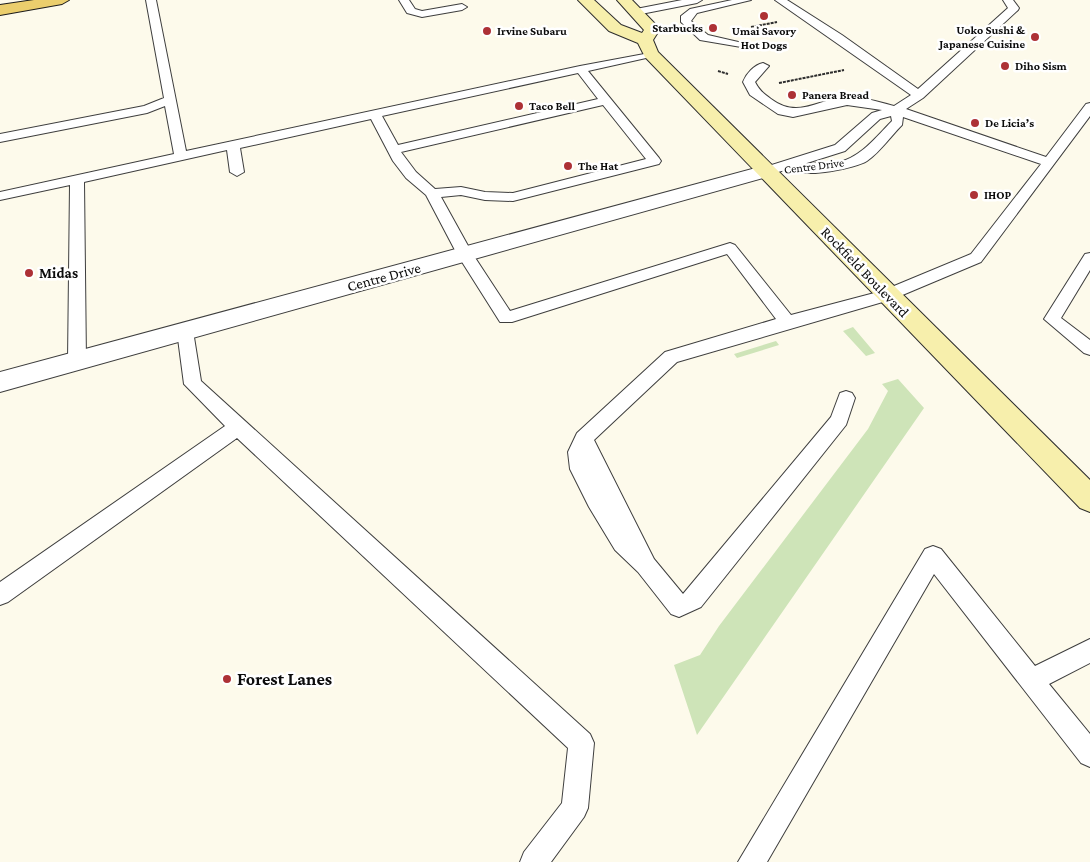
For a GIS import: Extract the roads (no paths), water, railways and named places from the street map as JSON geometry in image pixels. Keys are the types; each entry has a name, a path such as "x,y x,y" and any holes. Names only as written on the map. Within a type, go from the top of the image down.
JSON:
{"main road":[{"path":"0,10 62,0"},
{"name":"Rockfield Boulevard","path":"585,0 615,28 648,47 886,294 1090,499"},
{"path":"624,0 652,29 648,47"}],"street":[{"name":"Centre Drive","path":"0,382 767,171"}],"lane":[{"path":"151,0 181,157"},
{"path":"404,0 411,11 422,14 462,7"},
{"path":"636,12 697,0"},
{"path":"743,46 704,38 686,22 685,18 694,11 746,0"},
{"path":"780,0 823,27 919,95"},
{"path":"896,110 919,95 1014,8 1008,0"},
{"path":"0,196 580,69 648,47"},
{"path":"763,66 751,77 750,82 754,92 778,110 793,113 847,101 869,103 896,110 1048,162"},
{"path":"432,193 461,191 485,196 513,197 654,161 580,69"},
{"path":"0,138 147,108 171,99"},
{"path":"393,150 606,101"},
{"path":"846,398 839,420 693,600 679,606 646,565 636,537 591,458 584,438 671,357 886,294 976,258 991,242 1090,107"},
{"name":"Centre Drive","path":"896,110 898,122 862,158 840,166 767,171 840,148 876,116 896,110"},
{"path":"375,114 393,150 411,175 432,193 465,254 506,318 730,248 787,322"},
{"path":"232,146 237,172"},
{"path":"77,180 77,361"},
{"path":"1090,258 1052,319 1090,349"},
{"path":"185,331 193,384 237,428 581,743 575,808 534,862"},
{"path":"0,595 237,428"},
{"path":"752,862 933,556 1090,754"},
{"path":"1031,680 1090,651"}],"place":[{"name":"Umai Savory Hot Dogs","path":"764,16"},
{"name":"Starbucks","path":"713,28"},
{"name":"Irvine Subaru","path":"487,31"},
{"name":"Uoko Sushi & Japanese Cuisine","path":"1035,37"},
{"name":"Diho Sism","path":"1005,66"},
{"name":"Panera Bread","path":"792,95"},
{"name":"Taco Bell","path":"519,106"},
{"name":"De Licia’s","path":"975,123"},
{"name":"The Hat","path":"568,166"},
{"name":"IHOP","path":"974,195"},
{"name":"Midas","path":"29,273"},
{"name":"Forest Lanes","path":"227,679"}]}
